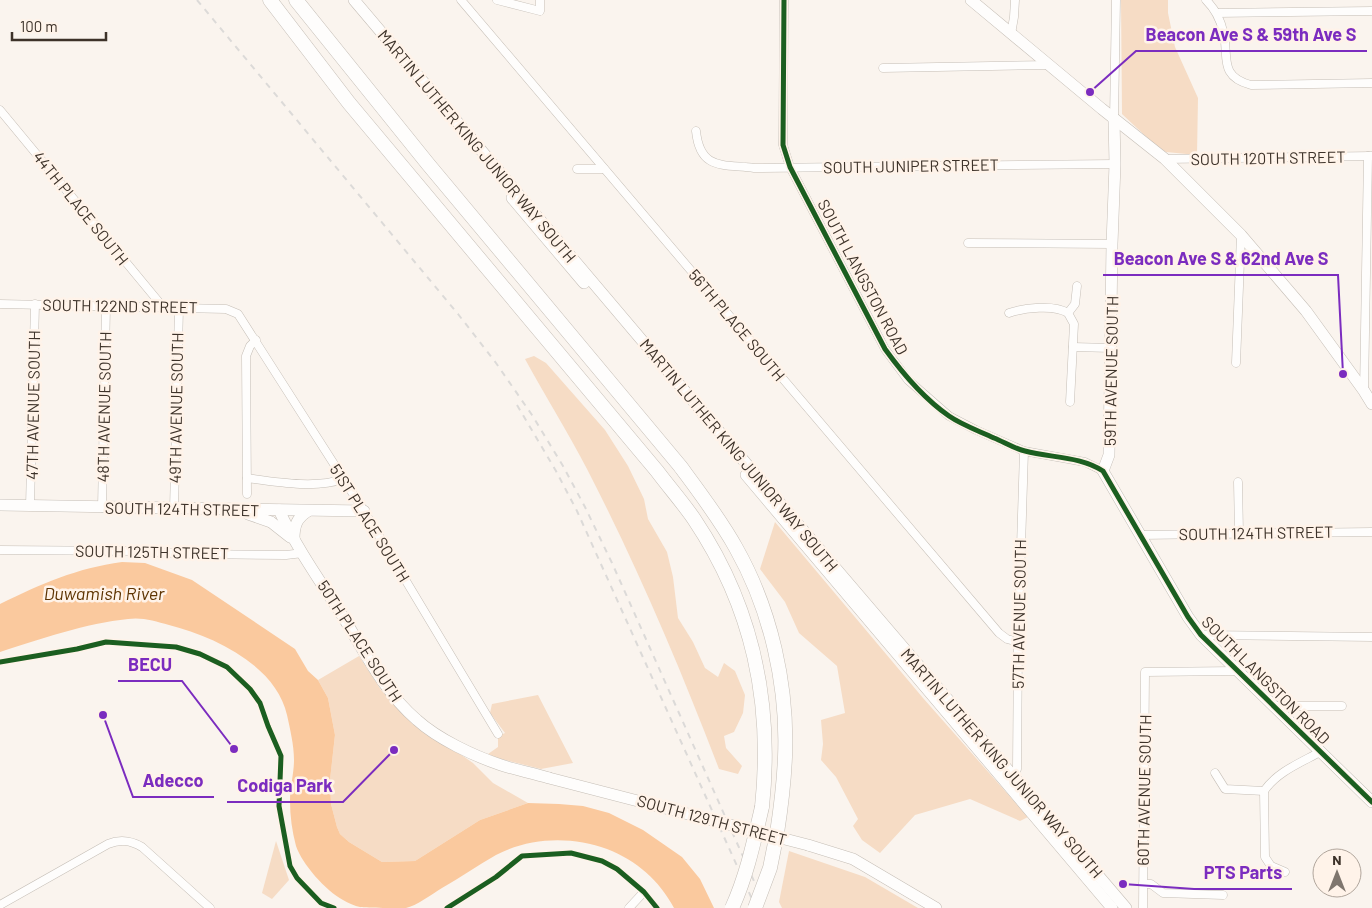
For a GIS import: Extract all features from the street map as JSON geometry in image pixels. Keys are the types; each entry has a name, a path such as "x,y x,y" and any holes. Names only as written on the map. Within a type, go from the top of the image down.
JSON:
{"highway":[{"path":"261,0 282,16"},
{"path":"270,0 350,103 657,471 693,519 710,546 730,585 747,629 756,662 766,731 762,807 749,862 732,908"},
{"path":"296,0 422,156 680,466 717,516 737,549 750,575 773,639 785,717 784,788 778,833 770,868 755,908"}],"street":[{"name":"MARTIN LUTHER KING JUNIOR WAY SOUTH","path":"345,0 1112,908"},
{"name":"MARTIN LUTHER KING JUNIOR WAY SOUTH","path":"354,0 1126,908"},
{"name":"56TH PLACE SOUTH","path":"461,0 999,633 1007,639 1018,642"},
{"path":"497,0 540,11 540,0"},
{"name":"SOUTH LANGSTON ROAD","path":"784,0 783,145 790,167 885,349 908,380 949,416 1024,451 1085,462 1103,472 1188,617 1201,635 1372,802"},
{"path":"971,0 1165,159 1241,235 1306,311 1372,404"},
{"path":"1011,34 1015,0"},
{"name":"59TH AVENUE SOUTH","path":"1103,472 1110,455 1116,0"},
{"path":"1206,0 1217,13 1224,32 1227,66 1232,74 1243,83 1251,85 1372,84"},
{"path":"1217,13 1372,11"},
{"path":"883,68 1050,65"},
{"name":"44TH PLACE SOUTH","path":"0,110 163,307"},
{"name":"SOUTH JUNIPER STREET","path":"696,131 697,144 707,160 713,163 754,168 1115,164"},
{"path":"1364,391 1370,156"},
{"name":"SOUTH 120TH STREET","path":"1165,159 1370,156"},
{"path":"577,169 604,168"},
{"path":"1236,363 1241,235"},
{"path":"968,244 1112,244"},
{"path":"1068,313 1075,304 1077,286"},
{"name":"SOUTH 122ND STREET","path":"0,304 226,309 238,314"},
{"name":"47TH AVENUE SOUTH","path":"30,506 35,304"},
{"name":"48TH AVENUE SOUTH","path":"102,508 106,306"},
{"name":"49TH AVENUE SOUTH","path":"174,509 179,308"},
{"path":"1009,313 1022,309 1058,308 1068,313 1074,324 1070,402"},
{"name":"51ST PLACE SOUTH","path":"238,314 364,511 498,734"},
{"path":"247,494 246,356 250,346 256,340"},
{"path":"1073,347 1111,348"},
{"name":"57TH AVENUE SOUTH","path":"1013,776 1017,769 1018,642 1024,451"},
{"path":"247,478 279,482 331,483 343,479"},
{"path":"1238,482 1239,533"},
{"name":"SOUTH 124TH STREET","path":"0,505 364,511"},
{"path":"222,509 261,518 278,527 298,546"},
{"path":"278,527 279,510"},
{"name":"50TH PLACE SOUTH","path":"279,510 298,546 380,677 398,702 417,721 448,741 479,756"},
{"path":"298,546 294,530 296,521 308,510"},
{"name":"SOUTH 124TH STREET","path":"1140,534 1372,532"},
{"name":"SOUTH 125TH STREET","path":"0,550 286,555 298,546"},
{"path":"1201,635 1372,638"},
{"name":"60TH AVENUE SOUTH","path":"1143,908 1145,672 1236,671"},
{"path":"1273,706 1342,706"},
{"path":"1285,872 1271,866 1265,857 1264,791 1278,775 1320,752"},
{"name":"SOUTH 129TH STREET","path":"479,756 500,765 808,845 852,860 936,908"},
{"path":"1215,772 1224,789 1264,791"},
{"path":"0,905 117,840 133,842 142,847 210,908"},
{"path":"1143,884 1151,884 1163,894 1223,895"},
{"path":"629,908 642,894"}],"shaded area":[{"path":"1121,0 1168,0 1168,13 1175,47 1198,98 1197,155 1166,152 1156,146 1122,114"},
{"path":"534,356 546,363 605,430 628,466 644,499 648,519 667,552 673,577 678,618 693,642 705,668 718,677 724,663 735,671 745,695 743,713 734,732 724,736 726,748 742,766 738,774 719,769 673,655 623,542 580,455 525,359"},
{"path":"775,522 923,698 1028,817 1020,821 970,799 915,815 880,853 862,840 853,826 858,819 836,777 821,760 823,744 821,720 845,713 837,666 799,633 785,602 760,569"},
{"path":"359,656 381,690 406,717 473,763 493,783 528,803 480,820 415,861 382,862 349,842 340,834 331,804 330,780 335,735 328,698 318,680"},
{"path":"538,695 573,763 541,769 488,754 498,747 498,736 505,733 490,713 492,704"},
{"path":"276,841 289,880 272,899 262,893"},
{"path":"789,851 865,877 918,908 782,908 779,902"}],"water":[{"name":"Duwamish River","path":"122,562 145,563 192,580 295,649 308,671 318,680 328,698 335,735 330,780 331,804 337,827 340,834 349,842 382,862 415,861 480,820 528,803 583,806 609,813 643,830 682,857 700,879 714,908 674,908 654,880 628,859 594,845 565,840 537,842 509,849 406,908 360,907 336,896 315,876 303,861 296,846 290,807 294,754 287,715 281,697 270,681 240,655 223,645 186,630 154,621 138,619 112,621 80,628 0,652 0,604 59,578 90,568"}],"railway":[{"path":"197,0 458,314 496,363 532,415 563,466 612,563 766,908"},
{"path":"517,405 577,511 756,908"}],"cycle path":[{"path":"784,0 783,145 790,167 885,349 922,393 959,422 1021,450 1075,460 1103,471 1188,617 1201,635 1372,802"},
{"path":"0,662 77,649 106,642 176,647 200,654 227,667 250,689 260,703 281,756 279,806 290,866 297,878 321,903 334,908"},
{"path":"447,908 496,877 522,856 571,853 602,861 617,869 644,892 657,908"}],"place":[{"name":"Beacon Ave S & 59th Ave S","path":"1090,92"},
{"name":"Beacon Ave S & 62nd Ave S","path":"1343,374"},
{"name":"Adecco","path":"103,715"},
{"name":"BECU","path":"234,749"},
{"name":"Codiga Park","path":"394,750"},
{"name":"PTS Parts","path":"1123,884"}]}
